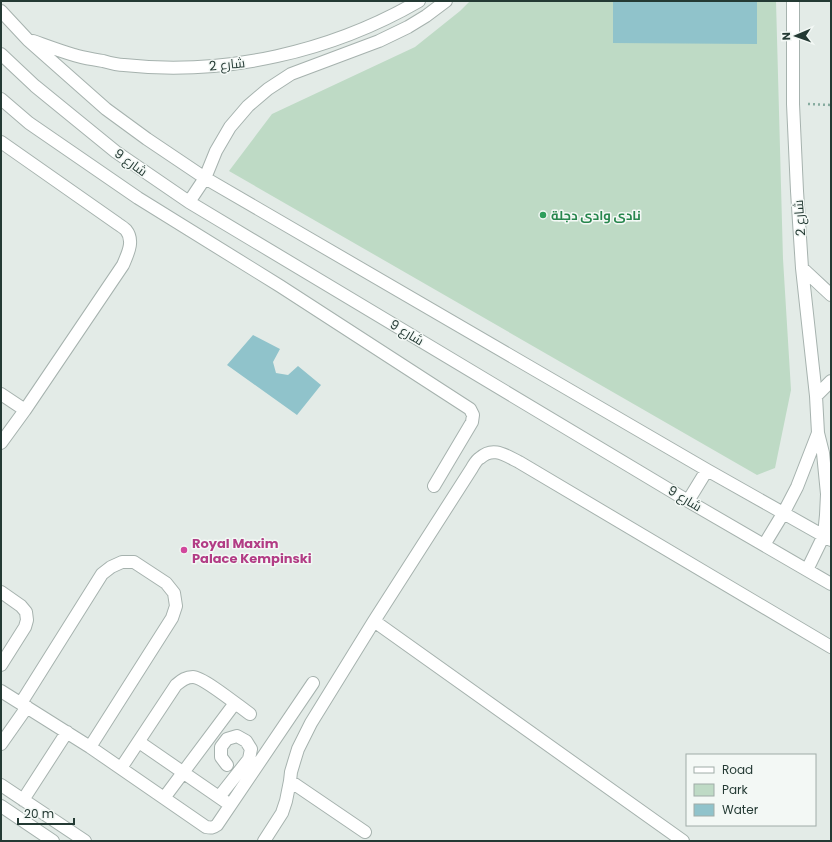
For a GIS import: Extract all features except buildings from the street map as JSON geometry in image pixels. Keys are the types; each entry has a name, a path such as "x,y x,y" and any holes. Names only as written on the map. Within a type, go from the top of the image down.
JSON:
{"street":[{"name":"شارع 2","path":"28,40 75,56 123,65 172,68 222,65 261,60 300,51 339,38 390,17 419,1"},
{"path":"189,202 205,178 216,151 230,128 248,106 268,89 291,74 379,41 408,27 446,1"},
{"name":"شارع 2","path":"793,1 793,104 802,268 816,396 818,433 823,453 827,494 827,537 807,570"},
{"path":"1,11 28,40 106,109 205,178 707,470 827,537"},
{"name":"شارع 9","path":"1,54 35,86 116,152 189,202 688,501 831,584"},
{"path":"1,100 29,123 138,198 280,286 470,409 473,415 472,422 434,486"},
{"path":"1,142 118,224 127,231 130,242 128,253 123,265 1,443"},
{"path":"802,268 831,295"},
{"path":"816,396 831,381"},
{"path":"1,394 25,410"},
{"name":"شارع 2","path":"764,545 797,487 818,433"},
{"path":"264,841 282,813 286,801 291,772 298,749 311,723 374,621 479,458 489,453 498,452 519,462 831,647"},
{"path":"688,501 707,470"},
{"path":"1,744 102,574 111,566 122,562 134,562 166,583 174,593 176,606 172,618 90,747"},
{"path":"1,592 21,606 26,612 27,620 24,628 1,665"},
{"path":"374,621 683,841"},
{"path":"121,768 176,686 184,679 194,677 203,680 250,714"},
{"path":"1,691 90,747 206,827 210,828 217,825 313,683"},
{"path":"164,798 235,703"},
{"path":"24,800 67,732"},
{"path":"219,798 249,759 251,749 246,741 237,736 227,739 221,747 221,757 227,765"},
{"path":"139,742 230,805"},
{"path":"290,781 365,832"},
{"path":"1,785 85,841"},
{"path":"1,806 53,841"}],"path":[{"path":"793,104 831,105"}],"green space":[{"name":"نادى وادى دجلة","path":"470,1 776,1 783,259 791,390 775,468 757,475 229,171 272,114 415,47 460,11"}],"water":[{"path":"613,1 757,1 757,44 613,43"},
{"path":"253,335 280,349 273,362 276,373 288,375 298,366 321,385 297,415 227,365"}],"place":[{"name":"نادى وادى دجلة","path":"543,215"},
{"name":"Royal Maxim Palace Kempinski","path":"184,550"}]}
